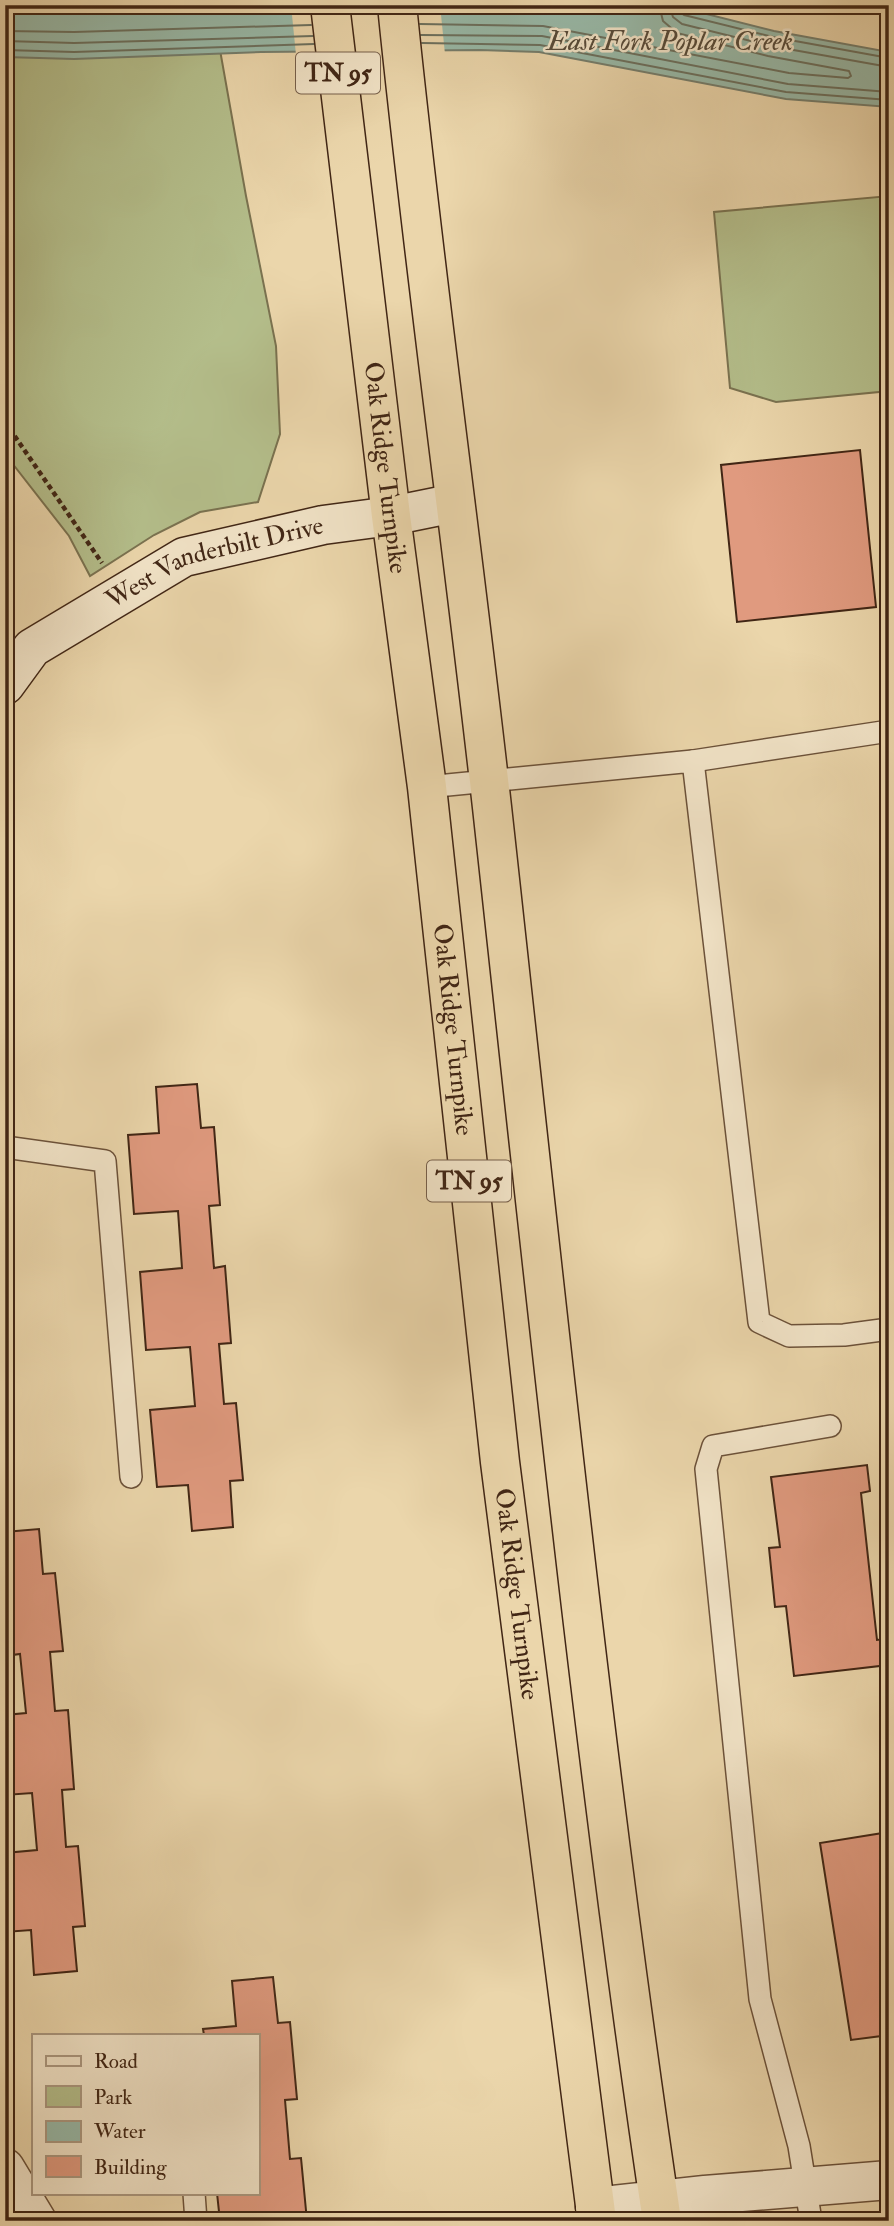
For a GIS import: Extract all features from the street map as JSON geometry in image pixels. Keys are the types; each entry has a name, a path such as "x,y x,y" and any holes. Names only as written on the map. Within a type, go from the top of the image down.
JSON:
{"highway":[{"name":"Oak Ridge Turnpike","path":"330,5 391,516 427,787 500,1462 596,2214"},
{"path":"397,5 410,134 489,780 573,1540 635,2030 661,2210"}],"street":[{"name":"West Vanderbilt Drive","path":"5,685 32,648 184,557 323,525 391,516 455,503"},
{"path":"5,2168 37,2221"},
{"path":"596,2214 807,2203 889,2180"}],"lane":[{"path":"427,787 693,761 889,731"},
{"path":"693,761 760,1322 789,1336 844,1335 889,1329"},
{"path":"5,1147 104,1161 131,1477"},
{"path":"807,2203 799,2146 760,1999 706,1469 713,1446 830,1426"},
{"path":"194,2194 196,2221"}],"path":[{"path":"5,422 123,593"}],"green space":[{"path":"5,5 212,5 276,346 280,434 258,502 200,512 154,535 90,576 69,536 5,454"},
{"path":"889,196 889,391 776,402 730,388 714,212"}],"water":[{"name":"East Fork Poplar Creek","path":"5,5 671,5 774,31 889,52 889,107 786,99 539,52 261,52 74,59 5,57"}],"pier":[{"path":"291,5 440,5 445,54 296,55"}],"building":[{"path":"860,450 876,607 737,622 721,465"},
{"path":"197,1084 201,1128 214,1127 220,1205 209,1206 214,1268 225,1266 231,1343 219,1344 224,1404 236,1403 243,1480 230,1481 233,1527 192,1531 188,1485 157,1487 150,1410 195,1406 190,1347 146,1350 140,1272 182,1268 178,1211 134,1214 128,1135 159,1133 156,1087"},
{"path":"867,1465 870,1491 861,1493 877,1640 885,1639 888,1665 794,1676 786,1606 775,1607 769,1548 780,1547 771,1477"},
{"path":"39,1529 43,1574 55,1573 63,1651 50,1652 55,1711 68,1710 74,1789 62,1790 66,1847 78,1846 85,1926 73,1927 77,1971 34,1975 31,1930 5,1932 5,1853 37,1850 32,1793 5,1795 5,1715 26,1713 20,1654 5,1656 5,1532"},
{"path":"889,1832 889,2035 851,2040 820,1843"},
{"path":"273,1977 278,2023 290,2022 297,2099 285,2100 290,2159 301,2158 307,2221 220,2221 217,2194 259,2194 259,2034 204,2034 203,2029 236,2026 232,1981"}]}
